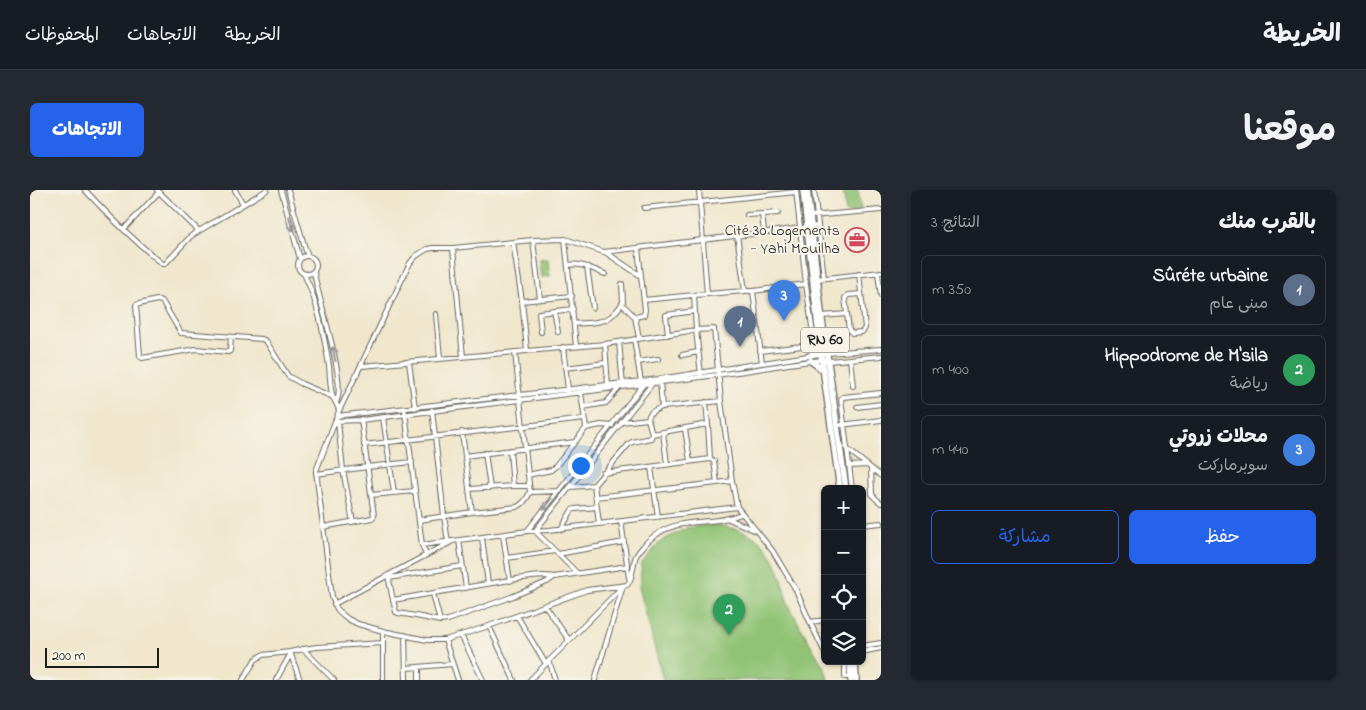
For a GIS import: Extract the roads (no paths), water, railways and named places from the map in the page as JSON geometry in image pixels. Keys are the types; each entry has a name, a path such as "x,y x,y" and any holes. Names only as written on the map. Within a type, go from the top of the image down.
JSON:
{"main road":[{"name":"RN 60","path":"807,190 814,216 812,227 820,343 825,357 824,370 839,485"},
{"name":"RN 60","path":"798,191 812,227 821,278 818,320 840,425 840,444 845,485"},
{"path":"820,343 811,358 824,370"},
{"path":"850,665 850,679"},
{"path":"850,679 854,665"}],"street":[{"path":"85,190 124,229 160,262 165,264 191,236 267,190"},
{"path":"235,190 243,204"},
{"path":"281,190 300,259 298,267 308,282 321,322 333,397 339,411"},
{"path":"288,190 308,256"},
{"path":"699,190 708,294"},
{"path":"814,190 814,216 881,210"},
{"path":"124,229 158,191 199,231"},
{"path":"644,208 798,191 806,284 818,320 813,342 811,344 760,351"},
{"path":"747,215 778,212"},
{"path":"762,214 764,232"},
{"path":"604,252 812,227"},
{"path":"737,235 746,291"},
{"path":"565,239 576,346"},
{"path":"353,522 343,470 337,416 410,263 416,256 427,249 433,248 565,239 604,252 641,276"},
{"path":"533,240 540,299"},
{"path":"513,242 528,350"},
{"path":"453,248 463,357"},
{"path":"635,317 645,314 638,248"},
{"path":"300,259 308,256 314,259 316,263 315,280 327,320 335,358 339,387 339,398 336,402"},
{"path":"568,265 576,264 605,274"},
{"path":"588,267 593,308"},
{"path":"304,274 314,272"},
{"path":"821,278 879,273 881,296"},
{"path":"858,274 861,294 865,328 863,331 852,333 849,332 846,296 861,294"},
{"path":"574,324 604,321 610,318 622,304 624,298 622,284"},
{"path":"644,300 746,291 753,292 806,284"},
{"path":"753,292 762,364"},
{"path":"694,295 701,375"},
{"path":"522,301 572,296"},
{"path":"231,337 230,351 228,352 196,349 142,358 140,356 136,305 157,300 162,301 181,333 231,337 266,341 288,376 333,397"},
{"path":"535,531 571,487 642,383 638,362 635,317 622,304"},
{"path":"541,332 539,314 573,309"},
{"path":"554,311 558,332"},
{"path":"668,335 666,315 695,311"},
{"path":"436,314 440,358"},
{"path":"818,320 847,314"},
{"path":"362,366 605,344 712,328 715,330 721,400 736,507 772,550 786,571 821,645"},
{"path":"583,407 606,403 622,386 618,342"},
{"path":"605,344 608,386"},
{"path":"798,346 800,358"},
{"path":"563,347 568,394"},
{"path":"718,373 800,358 825,357 881,349"},
{"path":"419,520 517,507 526,501 530,492 515,352"},
{"path":"682,355 698,352"},
{"path":"825,357 850,359 881,356"},
{"path":"337,416 405,412 568,389 622,386 811,358"},
{"path":"850,359 853,386"},
{"path":"638,362 658,360"},
{"path":"409,362 414,408"},
{"path":"565,368 605,363"},
{"path":"642,383 652,384 660,381"},
{"path":"660,381 662,407"},
{"path":"622,422 652,384"},
{"path":"519,397 581,393 608,386"},
{"path":"581,393 586,428"},
{"path":"852,485 847,448 840,425 841,400 842,398 881,393"},
{"path":"600,524 594,485 629,444 650,440 652,434 648,419 649,415 654,410 662,407 721,400"},
{"path":"706,402 710,459 714,461 718,483"},
{"path":"857,407 881,404"},
{"path":"405,412 414,408 432,408"},
{"path":"432,408 444,516 450,542"},
{"path":"405,412 422,545 426,556"},
{"path":"323,527 373,517 372,495 361,414"},
{"path":"337,422 362,420 383,414"},
{"path":"383,414 394,493"},
{"path":"364,445 584,419"},
{"path":"528,475 551,470 586,428 648,419"},
{"path":"840,425 881,420"},
{"path":"337,422 316,474 332,597 334,604 348,619 383,631 427,640 444,640 489,626 587,590 627,585 630,582 636,557 655,536 672,526 682,523 729,519 742,514"},
{"path":"652,434 708,424"},
{"path":"527,531 615,425"},
{"path":"685,429 690,462"},
{"path":"462,432 472,512"},
{"path":"663,432 667,464"},
{"path":"465,456 575,442"},
{"path":"840,444 881,476"},
{"path":"510,450 513,486"},
{"path":"485,453 490,488"},
{"path":"603,473 710,459"},
{"path":"316,474 412,462"},
{"path":"850,466 866,465"},
{"path":"651,467 658,517"},
{"path":"871,469 872,494 881,503"},
{"path":"596,497 732,481"},
{"path":"571,487 594,485"},
{"path":"469,489 529,486"},
{"path":"530,492 561,489 567,492"},
{"path":"372,495 415,491"},
{"path":"561,529 572,510 597,507"},
{"path":"422,545 736,507"},
{"path":"729,519 756,531"},
{"path":"621,521 630,582"},
{"path":"866,524 881,523"},
{"path":"535,531 577,573"},
{"path":"504,535 510,580"},
{"path":"482,538 488,584"},
{"path":"459,540 466,588"},
{"path":"334,604 388,577 450,542"},
{"path":"507,558 624,542"},
{"path":"388,577 462,566"},
{"path":"393,600 510,580 554,577 628,566"},
{"path":"388,577 396,612 440,621 448,620 511,597 547,582 554,577"},
{"path":"530,680 623,586"},
{"path":"595,680 623,586"},
{"path":"433,594 440,621"},
{"path":"545,606 569,640"},
{"path":"517,616 548,662 555,680"},
{"path":"810,622 821,621"},
{"path":"489,626 514,680"},
{"path":"383,631 383,680"},
{"path":"406,635 406,680"},
{"path":"461,635 482,679 476,680"},
{"path":"444,640 458,680"},
{"path":"243,680 255,660 262,655 290,654 303,649 383,643"},
{"path":"866,645 881,643"},
{"path":"866,651 881,648"},
{"path":"303,649 334,680"},
{"path":"276,680 290,654"},
{"path":"290,654 300,680"},
{"path":"406,668 452,664"},
{"path":"845,665 850,679"},
{"path":"419,667 419,680"}],"place":[{"name":"Cité 30 Logements - Yahi Mouilha","path":"857,240"},
{"name":"محلات زروتي","path":"784,321"},
{"name":"Sûréte urbaine","path":"740,347"},
{"name":"Hippodrome de M'sila","path":"729,635"}]}
